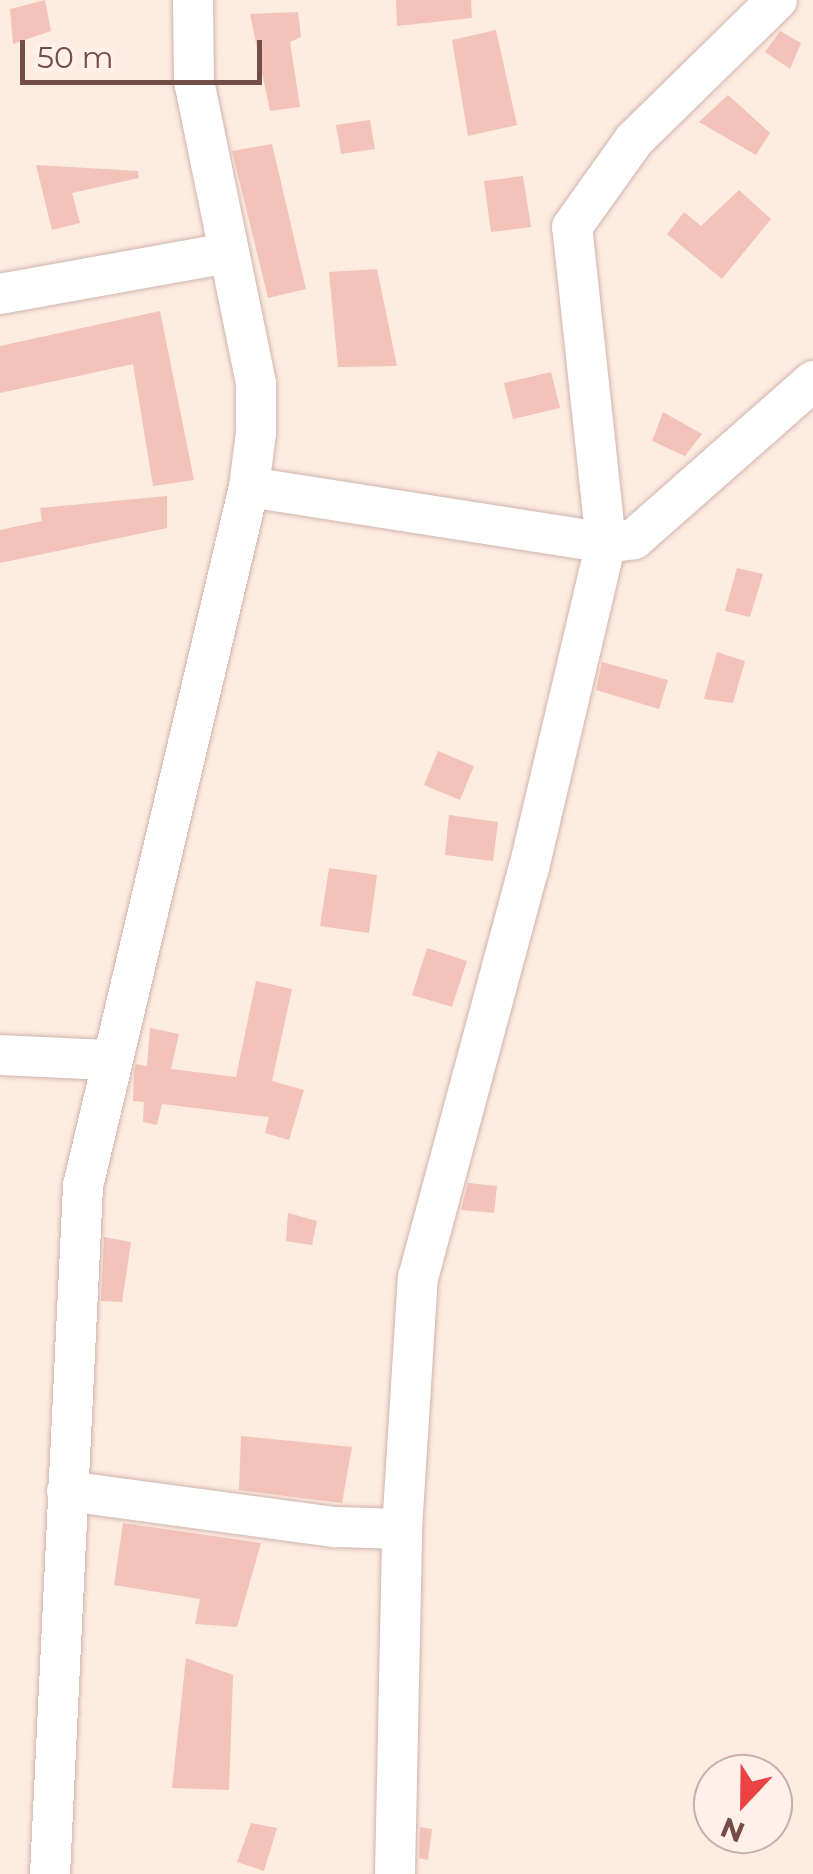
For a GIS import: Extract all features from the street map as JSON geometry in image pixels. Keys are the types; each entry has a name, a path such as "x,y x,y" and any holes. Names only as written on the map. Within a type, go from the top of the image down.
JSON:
{"street":[{"path":"50,1874 77,1233 110,1060 249,487 256,383 194,82 193,0"},
{"path":"395,1874 402,1529 418,1278 530,868 606,543 572,227 634,140 777,0"},
{"path":"0,294 227,253"},
{"path":"249,487 606,543 634,539 655,526 813,381"},
{"path":"0,1055 110,1060"},
{"path":"67,1491 334,1526 402,1529"}],"building":[{"path":"45,0 51,31 13,44 10,9"},
{"path":"396,0 471,0 472,18 397,26"},
{"path":"298,12 301,37 290,42 300,107 270,111 250,14"},
{"path":"496,30 517,125 468,136 452,40"},
{"path":"780,31 801,43 790,69 765,52"},
{"path":"728,95 770,133 756,155 699,122"},
{"path":"370,120 375,149 341,154 336,125"},
{"path":"272,144 306,289 268,298 232,151"},
{"path":"36,165 138,171 139,178 72,193 80,223 52,230"},
{"path":"523,176 531,227 491,232 484,181"},
{"path":"739,190 771,219 722,279 667,234 684,212 701,226"},
{"path":"377,269 397,366 338,367 329,272"},
{"path":"160,311 194,480 153,486 133,364 0,393 0,346"},
{"path":"551,372 560,408 513,419 504,383"},
{"path":"663,412 702,434 685,456 652,441"},
{"path":"167,496 167,528 0,563 0,530 42,521 40,508"},
{"path":"737,568 763,574 750,617 725,611"},
{"path":"717,652 745,661 733,703 704,699"},
{"path":"602,662 668,680 659,709 596,690"},
{"path":"438,751 474,766 460,800 424,785"},
{"path":"449,815 498,822 493,861 445,855"},
{"path":"329,868 377,875 369,933 320,926"},
{"path":"427,948 467,961 452,1007 412,995"},
{"path":"256,981 292,989 272,1081 304,1090 289,1140 265,1133 269,1117 162,1104 157,1125 143,1122 144,1102 133,1101 134,1072 136,1064 147,1066 150,1028 179,1034 171,1069 236,1077"},
{"path":"468,1183 497,1186 494,1213 461,1210"},
{"path":"288,1213 317,1221 312,1245 286,1241"},
{"path":"104,1237 131,1242 122,1302 101,1301"},
{"path":"241,1436 352,1447 342,1503 239,1490"},
{"path":"123,1523 261,1543 237,1627 195,1624 200,1599 114,1585"},
{"path":"186,1658 233,1675 229,1790 172,1788"},
{"path":"251,1823 277,1828 264,1871 237,1862"},
{"path":"420,1827 432,1829 428,1860 419,1858"}]}
